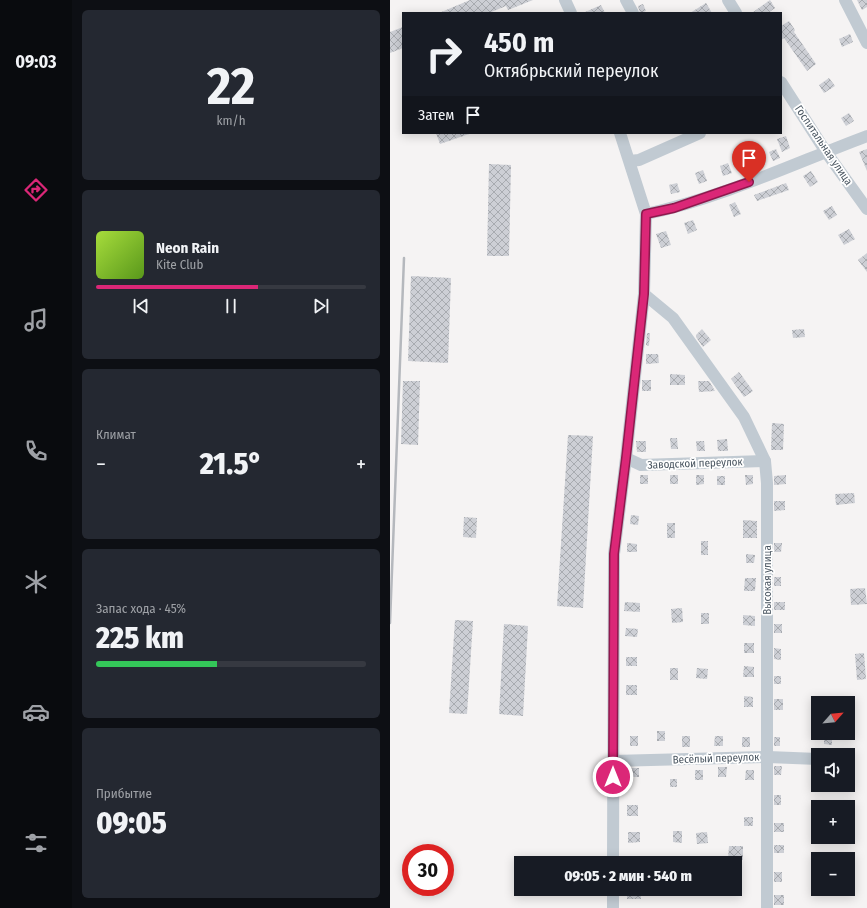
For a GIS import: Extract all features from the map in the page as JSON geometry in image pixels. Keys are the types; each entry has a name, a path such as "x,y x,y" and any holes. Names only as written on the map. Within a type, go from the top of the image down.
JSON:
{"street":[{"path":"565,0 571,12"},
{"path":"626,0 632,12"},
{"path":"728,0 735,12"},
{"path":"845,0 867,43"},
{"name":"Госпитальная улица","path":"782,84 826,152 867,209"},
{"path":"613,856 614,554 644,294 646,214 620,134"},
{"path":"630,161 639,160 698,134"},
{"path":"646,214 674,208 736,187 867,136"},
{"name":"Высокая улица","path":"644,294 673,318 744,417 765,461 768,483 767,908"},
{"name":"Заводской переулок","path":"626,458 642,465 765,461"},
{"name":"Весёлый переулок","path":"613,761 768,757 811,759"},
{"path":"613,896 613,908"}],"building":[{"path":"470,0 533,0 508,10 506,6 491,12 441,12"},
{"path":"770,0 775,8 769,12 753,12"},
{"path":"857,0 867,0 867,7 862,10"},
{"path":"706,3 711,12 692,12"},
{"path":"643,4 646,11 640,12 638,6"},
{"path":"601,5 604,12 585,12"},
{"path":"789,21 795,30 794,32 816,64 807,71 784,38 782,39 782,25"},
{"path":"402,27 402,48 390,53 390,32"},
{"path":"850,34 853,42 842,47 839,39"},
{"path":"829,78 835,86 824,93 819,85"},
{"path":"849,113 854,121 846,126 841,118"},
{"path":"436,134 469,134 440,144"},
{"path":"786,136 790,148 782,152 777,139"},
{"path":"776,149 780,158 773,161 769,152"},
{"path":"867,149 867,171 859,152"},
{"path":"728,163 732,173 723,176 720,166"},
{"path":"489,164 511,165 509,256 487,256"},
{"path":"703,170 707,181 699,184 695,173"},
{"path":"811,171 818,182 810,187 803,176"},
{"path":"677,183 680,192 671,194 669,185"},
{"path":"786,183 789,190 757,201 754,195"},
{"path":"735,202 741,214 734,217 729,205"},
{"path":"832,206 837,215 829,220 823,211"},
{"path":"693,220 697,230 688,234 684,223"},
{"path":"849,229 855,239 844,245 838,235"},
{"path":"666,231 671,245 661,248 656,234"},
{"path":"867,253 867,272 858,260"},
{"path":"411,276 451,278 448,363 408,361"},
{"path":"702,329 711,340 703,347 696,337"},
{"path":"804,329 805,337 793,338 792,330"},
{"path":"647,333 650,333 649,346 646,345"},
{"path":"646,354 658,354 659,363 646,364"},
{"path":"739,372 753,391 744,397 731,379"},
{"path":"670,374 685,375 685,385 670,385"},
{"path":"642,380 651,380 651,391 642,391"},
{"path":"403,381 420,381 418,445 401,444"},
{"path":"698,381 709,381 715,391 699,392"},
{"path":"772,423 784,424 783,450 771,450"},
{"path":"568,435 593,436 583,608 557,606"},
{"path":"670,438 677,438 678,449 671,449"},
{"path":"727,439 728,451 718,451 717,440"},
{"path":"636,441 646,441 646,452 637,452"},
{"path":"696,441 704,441 705,451 697,451"},
{"path":"640,475 648,475 648,484 640,484"},
{"path":"670,475 678,475 678,484 670,484"},
{"path":"696,475 704,475 704,484 696,485"},
{"path":"745,475 753,475 753,484 746,485"},
{"path":"786,475 786,484 774,485 774,476"},
{"path":"717,476 725,476 725,485 717,485"},
{"path":"854,493 855,503 836,505 835,494"},
{"path":"774,501 785,501 785,510 774,511"},
{"path":"631,515 639,516 638,525 630,524"},
{"path":"464,517 477,518 476,538 463,537"},
{"path":"743,520 757,521 757,538 743,538"},
{"path":"667,523 675,523 675,538 667,538"},
{"path":"701,541 708,541 708,555 701,555"},
{"path":"627,543 637,544 637,552 627,552"},
{"path":"774,543 782,543 781,552 774,552"},
{"path":"746,554 755,555 754,563 746,563"},
{"path":"774,577 781,577 781,586 774,586"},
{"path":"745,578 756,578 755,591 744,591"},
{"path":"865,588 867,604 851,605 850,589"},
{"path":"625,602 640,603 640,612 624,611"},
{"path":"774,602 785,602 785,610 774,610"},
{"path":"682,608 683,622 672,623 671,609"},
{"path":"701,613 709,613 709,624 701,624"},
{"path":"743,615 755,616 755,626 743,625"},
{"path":"455,620 473,621 467,714 449,713"},
{"path":"504,624 528,626 523,716 499,714"},
{"path":"774,624 782,624 782,633 774,633"},
{"path":"626,628 638,629 637,637 625,636"},
{"path":"744,643 754,643 754,653 744,653"},
{"path":"774,648 781,649 781,660 774,659"},
{"path":"864,653 866,679 857,680 855,654"},
{"path":"626,657 637,657 637,666 626,666"},
{"path":"744,666 754,667 754,677 743,677"},
{"path":"670,668 678,668 678,680 670,680"},
{"path":"697,668 708,669 707,679 696,678"},
{"path":"774,676 781,676 781,684 774,684"},
{"path":"626,685 637,685 637,695 626,695"},
{"path":"744,696 753,697 753,707 744,707"},
{"path":"774,699 783,699 783,710 774,710"},
{"path":"657,731 665,731 665,741 657,741"},
{"path":"630,736 638,736 638,746 630,746"},
{"path":"682,736 690,736 690,747 682,747"},
{"path":"715,736 723,736 723,746 714,746"},
{"path":"742,737 750,737 750,747 742,747"},
{"path":"774,737 780,737 780,746 774,746"},
{"path":"824,740 832,740 832,745 824,744"},
{"path":"774,766 782,766 781,775 774,775"},
{"path":"718,767 727,767 726,777 718,777"},
{"path":"627,768 639,768 639,777 627,777"},
{"path":"695,770 703,770 703,780 695,780"},
{"path":"746,770 754,770 754,780 745,780"},
{"path":"670,779 677,779 677,787 670,787"},
{"path":"774,795 781,795 781,805 774,805"},
{"path":"627,805 638,805 638,816 627,816"},
{"path":"744,817 753,817 753,826 744,826"},
{"path":"774,823 784,823 784,832 774,832"},
{"path":"673,831 682,831 682,843 673,842"},
{"path":"628,832 640,832 640,842 628,843"},
{"path":"707,832 708,843 697,844 696,833"},
{"path":"774,845 784,845 784,853 774,853"},
{"path":"729,846 743,846 743,860 742,856 728,856"},
{"path":"774,872 782,872 782,882 774,882"},
{"path":"774,895 784,895 784,905 774,905"},
{"path":"627,896 641,896 641,899 627,899"}],"railway":[{"path":"390,623 404,258"}],"route":[{"path":"613,777 614,554 644,294 646,214 674,208 749,182"}]}
